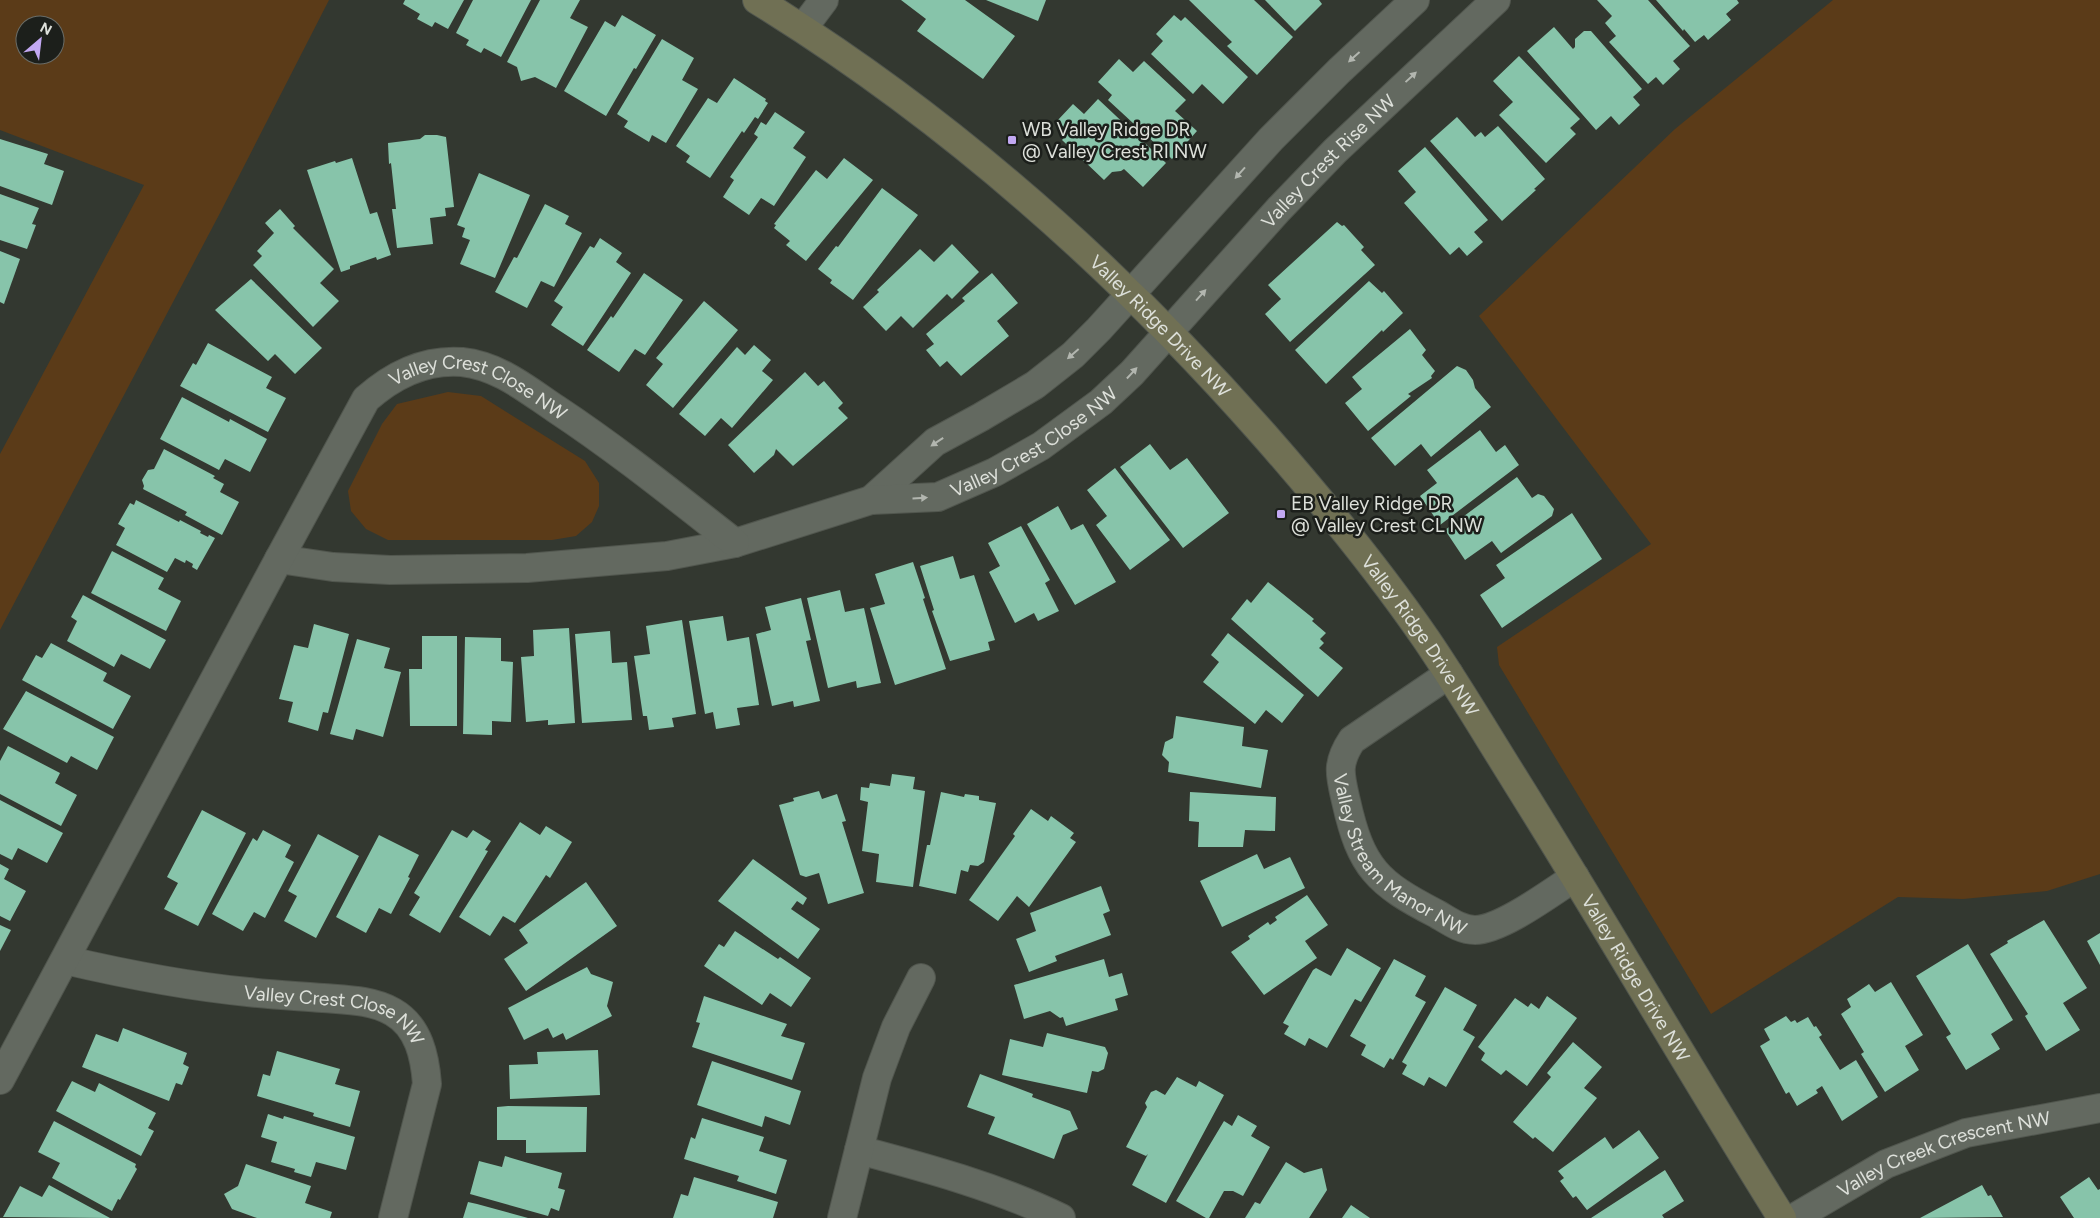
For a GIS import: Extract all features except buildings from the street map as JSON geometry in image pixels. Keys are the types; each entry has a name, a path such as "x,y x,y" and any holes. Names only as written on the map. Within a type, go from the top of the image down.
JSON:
{"street":[{"name":"Valley Ridge Drive NW","path":"757,0 803,28 902,99 982,160 1169,331 1220,385 1314,492 1375,570 1449,674 1576,877 1710,1102 1782,1218"},
{"path":"803,28 824,0"},
{"path":"1130,294 1271,139 1338,71 1415,0"},
{"name":"Valley Crest Rise NW","path":"1169,331 1279,208 1335,151 1496,0"},
{"name":"Valley Crest Close NW","path":"871,500 935,442 1035,385 1073,355 1130,294"},
{"name":"Valley Crest Close NW","path":"278,559 333,567 390,570 527,568 667,556 735,543 871,500 938,497 995,472 1041,446 1101,402 1132,373 1169,331"},
{"name":"Valley Crest Close NW","path":"0,1080 278,559 366,399 382,385 400,374 419,366 440,362 461,362 483,366 503,374 605,441 735,543"},
{"name":"Valley Stream Manor NW","path":"1449,674 1352,740 1343,753 1340,775 1353,833 1370,866 1383,881 1408,899 1459,926 1473,930 1495,926 1576,877"},
{"name":"Valley Crest Close NW","path":"64,960 141,978 246,992 360,1002 380,1005 395,1013 410,1027 419,1041 426,1065 427,1084 393,1218"},
{"path":"842,1218 877,1078 896,1027 921,978"},
{"name":"Valley Creek Crescent NW","path":"1794,1218 1886,1164 1966,1133 1995,1126 2054,1118 2100,1108"},
{"path":"859,1150 928,1168 1007,1194 1061,1218"}],"shaded area":[{"path":"0,0 329,0 220,213 0,630 0,454 144,185 0,130"},
{"path":"1833,0 2100,0 2100,874 2047,891 1963,899 1898,897 1711,1014 1499,665 1497,647 1651,544 1479,316 1675,129"},
{"path":"448,392 481,396 585,461 599,483 599,506 592,522 576,536 552,540 388,540 366,529 351,511 348,491 382,424 397,404"}],"place":[{"name":"WB Valley Ridge DR @ Valley Crest RI NW","path":"1012,140"},
{"name":"EB Valley Ridge DR @ Valley Crest CL NW","path":"1281,514"}]}
